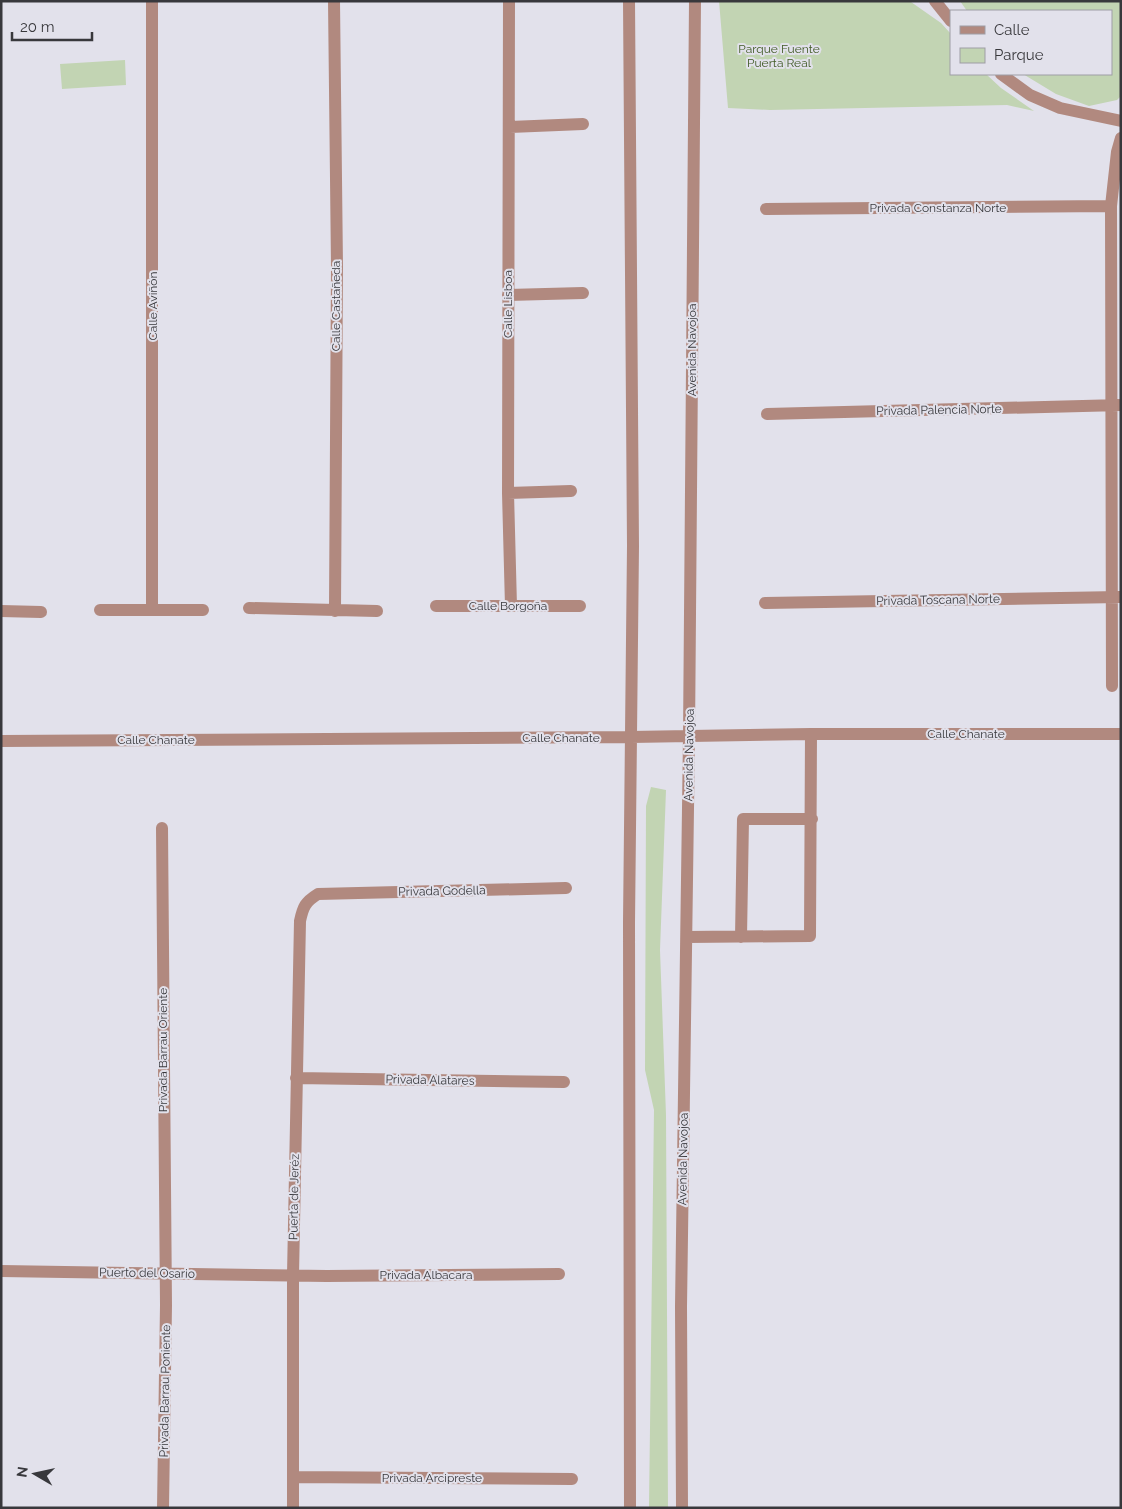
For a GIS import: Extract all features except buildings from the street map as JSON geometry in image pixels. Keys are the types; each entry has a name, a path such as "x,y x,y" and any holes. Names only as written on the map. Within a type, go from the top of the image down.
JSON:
{"street":[{"name":"Calle Aviñón","path":"152,1 152,610"},
{"name":"Calle Castañeda","path":"334,1 337,267 335,611"},
{"name":"Calle Lisboa","path":"509,1 508,493 511,606"},
{"path":"629,1 633,536 629,923 630,1508"},
{"name":"Avenida Navojoa","path":"682,1508 681,1307 687,937 695,1"},
{"path":"935,1 950,20"},
{"path":"1002,75 1030,96 1060,108 1121,121"},
{"path":"510,127 583,124"},
{"path":"1112,686 1116,597 1111,206 1117,152 1121,138"},
{"name":"Privada Constanza Norte","path":"766,209 1111,206"},
{"path":"508,295 583,293"},
{"name":"Privada Palencia Norte","path":"767,414 1115,405"},
{"path":"508,493 571,491"},
{"name":"Privada Toscana Norte","path":"765,604 1116,597"},
{"name":"Calle Borgoña","path":"436,606 580,606"},
{"path":"249,608 377,611"},
{"path":"100,610 203,610"},
{"path":"1,611 41,612"},
{"path":"687,937 810,936 811,734"},
{"name":"Calle Chanate","path":"1,741 632,738 811,734 1121,734"},
{"path":"741,937 743,819 812,819"},
{"name":"Privada Barrau Oriente","path":"162,828 165,1273"},
{"name":"Privada Godella","path":"318,894 566,888"},
{"name":"Puerta de Jeréz","path":"293,1508 293,1275 300,921 308,901 318,894"},
{"name":"Privada Alatares","path":"296,1078 564,1082"},
{"name":"Puerto del Osario","path":"1,1271 293,1275"},
{"name":"Privada Barrau Poniente","path":"163,1508 165,1273"},
{"name":"Privada Albacara","path":"293,1275 559,1274"},
{"name":"Privada Arcipreste","path":"293,1477 572,1479"}],"green space":[{"name":"Parque Fuente Puerta Real","path":"719,1 905,1 911,2 941,23 950,33 950,75 987,75 1001,88 1034,111 1007,105 770,110 728,108"},
{"path":"960,1 1119,1 1121,3 1121,96 1117,100 1089,106 1056,94 1025,75 1112,75 1112,10 966,10"},
{"path":"125,60 126,85 62,89 60,64"},
{"path":"651,787 666,790 660,950 666,1115 668,1508 649,1508 654,1110 645,1070 646,806"}]}
